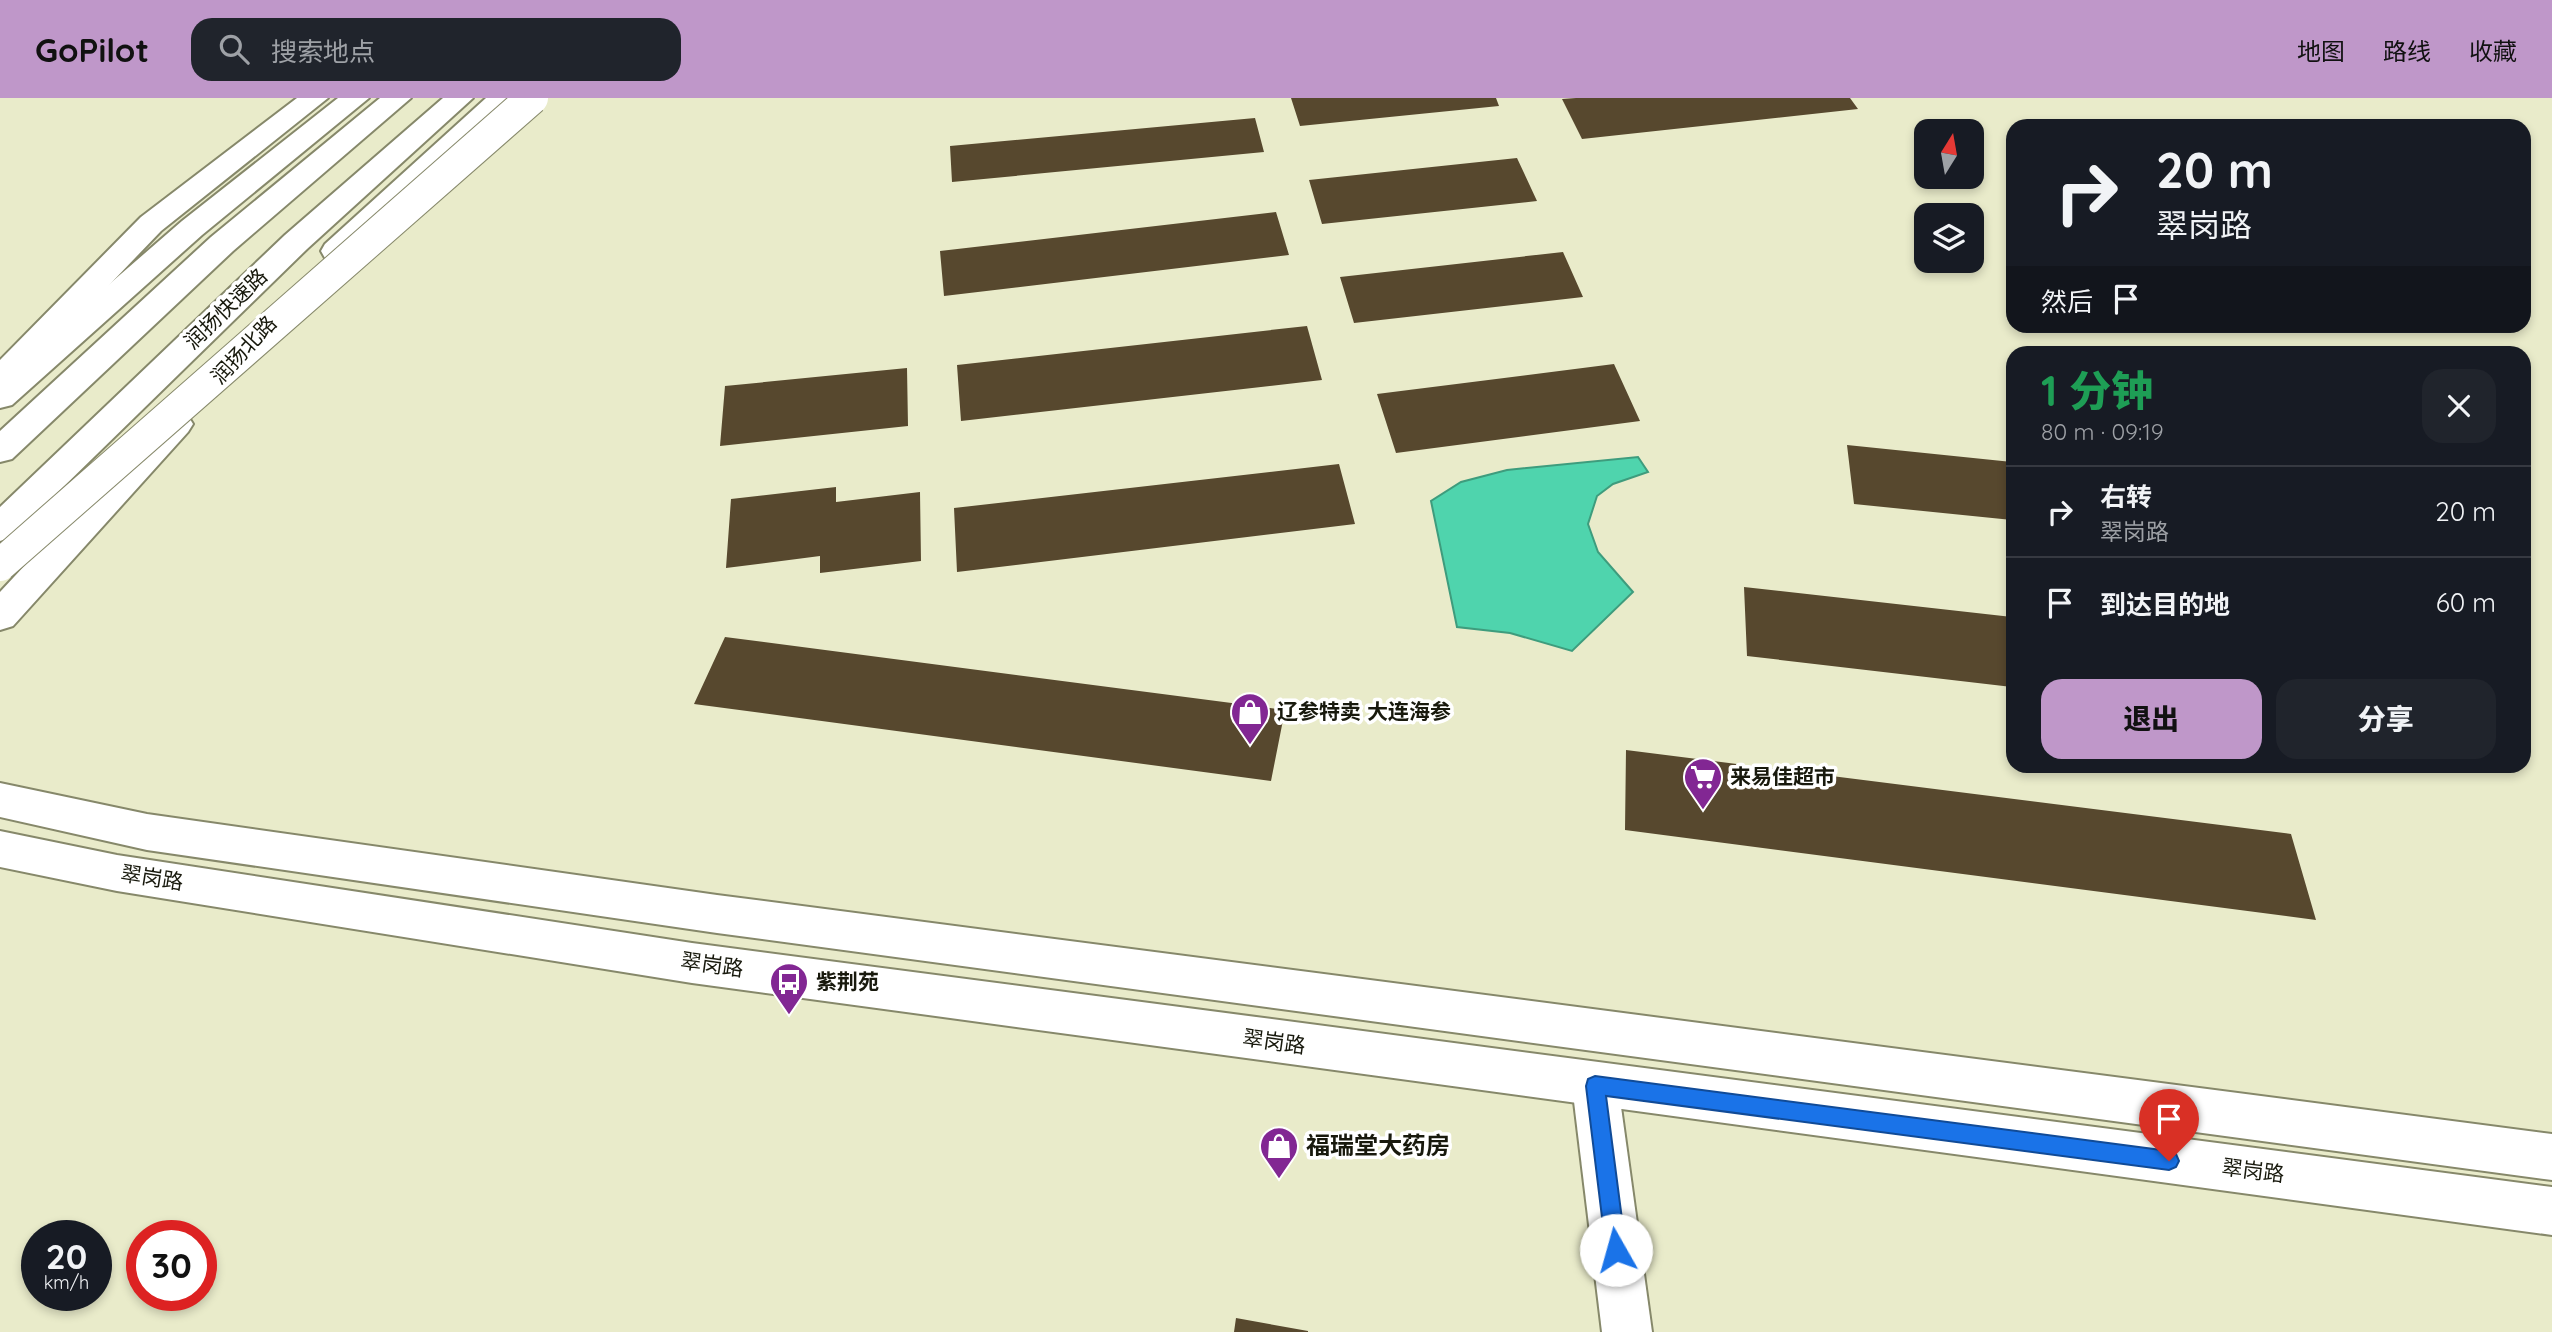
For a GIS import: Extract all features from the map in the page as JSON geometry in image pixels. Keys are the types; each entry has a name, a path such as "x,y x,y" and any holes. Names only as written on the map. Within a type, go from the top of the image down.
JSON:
{"main road":[{"path":"0,379 151,224 314,98"},
{"path":"0,397 192,228 355,98"},
{"path":"0,450 222,244 397,98"},
{"name":"润扬快速路","path":"0,528 296,242 458,98"},
{"name":"润扬北路","path":"0,616 328,258 502,98"},
{"path":"0,565 532,98"},
{"path":"0,800 147,832 730,916 2552,1157"},
{"name":"翠岗路","path":"0,849 117,873 692,963 1595,1086 2552,1211"},
{"path":"1595,1086 1627,1332"}],"shaded area":[{"path":"1638,457 1648,472 1613,484 1597,496 1588,524 1598,552 1633,592 1572,651 1510,633 1457,627 1431,501 1461,482 1507,470"}],"building":[{"path":"1291,98 1496,98 1499,106 1300,126"},
{"path":"1850,98 1858,109 1582,139 1562,99"},
{"path":"1255,118 1264,152 952,182 950,146"},
{"path":"1517,158 1537,201 1322,224 1309,180"},
{"path":"1276,212 1289,255 944,296 940,251"},
{"path":"1563,252 1583,297 1354,323 1340,277"},
{"path":"1307,326 1322,380 961,421 957,365"},
{"path":"1614,364 1640,421 1396,453 1377,394"},
{"path":"907,368 908,426 720,446 725,386"},
{"path":"1847,445 2006,461 2006,519 1854,504"},
{"path":"1339,464 1355,524 957,572 954,508"},
{"path":"836,487 836,502 920,492 921,561 820,573 820,556 726,568 731,499"},
{"path":"1744,587 2006,616 2006,686 1747,656"},
{"path":"725,637 1285,710 1271,781 694,704"},
{"path":"1626,750 2291,834 2316,920 1625,830"},
{"path":"1236,1318 1308,1331 1308,1332 1234,1332"}],"place":[{"name":"辽参特卖 大连海参","path":"1250,746"},
{"name":"来易佳超市","path":"1703,811"},
{"name":"紫荆苑","path":"789,1016"},
{"name":"福瑞堂大药房","path":"1279,1180"}],"route":[{"path":"1616,1250 1595,1086 2169,1161"}]}
